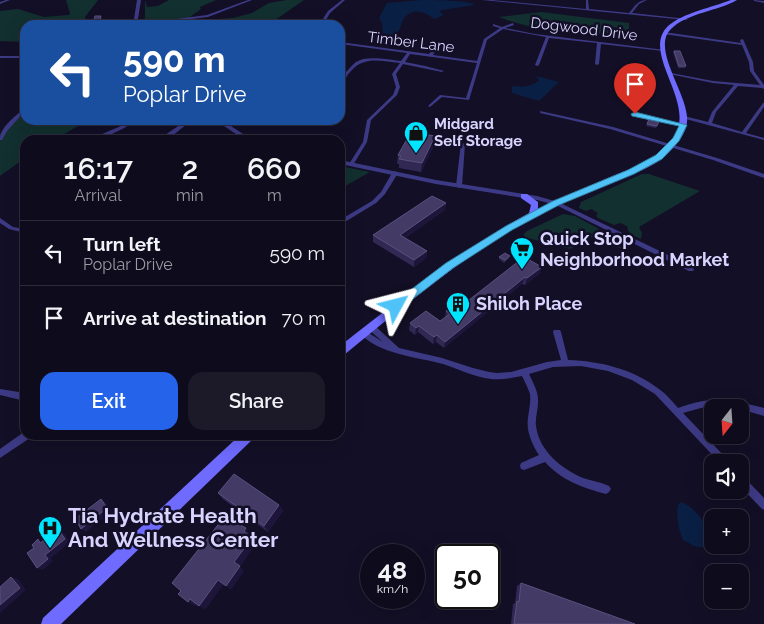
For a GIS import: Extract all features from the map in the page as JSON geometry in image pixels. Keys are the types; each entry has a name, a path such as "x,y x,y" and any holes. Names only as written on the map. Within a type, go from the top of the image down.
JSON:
{"main road":[{"path":"345,348 450,266 534,214 631,172 659,157 676,139 683,125 684,117 682,105 663,50 662,40 664,33 671,26 686,19 735,0"},
{"path":"524,196 535,204 534,214"},
{"path":"49,624 244,440"}],"street":[{"path":"0,3 10,0"},
{"path":"141,0 141,20"},
{"path":"137,20 141,0"},
{"path":"174,20 208,16 251,0"},
{"path":"324,20 329,12 344,0"},
{"path":"483,0 686,19"},
{"path":"587,0 588,10"},
{"path":"630,14 635,6 646,0"},
{"path":"755,0 764,2"},
{"name":"Dogwood Drive","path":"502,29 513,24"},
{"name":"Dogwood Drive","path":"494,25 502,29 548,36 663,50"},
{"path":"430,106 442,96 468,99 473,92 485,40 502,29"},
{"path":"664,33 743,42 751,62 752,71 764,87"},
{"path":"537,65 548,36"},
{"path":"430,56 439,42"},
{"path":"597,64 599,43"},
{"name":"Timber Lane","path":"345,44 479,62"},
{"path":"351,164 365,142 368,120 396,95 398,88 394,74 409,53"},
{"path":"0,57 20,56"},
{"path":"345,76 355,65 362,61 370,60 427,66 442,71"},
{"path":"671,74 713,82 764,87"},
{"path":"710,124 714,112 736,85"},
{"path":"744,134 764,104"},
{"path":"542,112 610,128 715,159 764,176"},
{"path":"0,139 5,130 20,114"},
{"path":"635,114 683,125"},
{"path":"684,117 764,139"},
{"path":"103,135 126,125"},
{"path":"169,135 183,125"},
{"path":"226,125 241,135"},
{"path":"459,186 463,144"},
{"path":"345,163 395,174 556,203 691,269"},
{"path":"345,220 379,198 395,174"},
{"path":"0,220 11,228"},
{"path":"0,229 11,228 20,230"},
{"path":"367,330 380,344 405,353 439,360 490,375 505,376 565,364 608,368 630,375 658,392 716,454"},
{"path":"557,332 565,364"},
{"path":"524,372 534,396 532,429 534,437 546,458 559,470 579,482 606,490"},
{"path":"0,392 20,396"},
{"path":"677,412 696,404 718,401 764,412"},
{"path":"0,454 20,440"},
{"path":"524,466 546,458"},
{"path":"749,489 764,505"}],"green space":[{"path":"66,0 98,0 85,17 86,20 20,20 20,42 0,41 0,11 18,9 44,17 70,14"},
{"path":"145,0 147,7 158,6 169,0 216,0 200,7 201,9 186,20 145,20"},
{"path":"286,0 304,0 275,20 202,20 233,18 252,13 269,3"},
{"path":"541,12 629,23 629,32 597,34 563,32 530,27 499,17"},
{"path":"20,114 20,125 80,125 62,135 20,135 20,162 0,176 0,134 6,125"},
{"path":"345,167 370,172 345,186"},
{"path":"642,174 649,174 700,191 639,227 642,233 641,239 630,234 628,227 621,223 614,225 598,218 596,216 598,213 591,209 586,211 579,208 581,202"},
{"path":"563,214 575,216 603,231 570,249 523,235 527,231"},
{"path":"615,236 634,245 619,248 604,245 609,242 606,240"}],"water":[{"path":"421,0 458,1 475,5 442,10 440,12 444,15 434,19 427,14 412,13 404,18 397,34 388,36 383,34 382,23 379,18 387,3"},
{"path":"536,76 559,82 539,101 512,93 512,86 533,84 539,80"},
{"path":"681,502 687,505 703,522 704,548 694,546 683,540 677,518 678,505"}],"building":[{"path":"95,16 101,16 100,20 94,20"},
{"path":"674,51 680,51 686,66 679,66"},
{"path":"649,119 659,121 657,126 647,124"},
{"name":"Midgard Self Storage","path":"411,132 435,136 422,163 399,159 401,156 398,155"},
{"path":"432,196 446,203 400,235 427,251 414,260 373,235"},
{"path":"505,253 510,256 505,260 499,257"},
{"path":"524,257 542,267 527,278 525,277 445,342 437,335 434,337 419,326 416,328 410,323 426,311 440,321 450,314 446,311 450,308 455,311"},
{"path":"234,474 279,505 264,526 218,493"},
{"path":"101,499 107,508 81,529 75,519"},
{"path":"225,516 246,528 244,531 252,538 234,562 240,566 226,586 218,580 199,606 190,599 188,602 178,594 181,591 172,583"},
{"path":"58,529 65,539 45,555 48,559 37,568 27,553 34,548 32,545 38,539 40,543"},
{"path":"11,577 20,588 0,605 0,587"},
{"path":"521,583 635,624 514,624"}],"place":[{"name":"Midgard Self Storage","path":"416,154"},
{"name":"Quick Stop Neighborhood Market","path":"522,270"},
{"name":"Shiloh Place","path":"458,325"},
{"name":"Tia Hydrate Health And Wellness Center","path":"50,549"}],"route":[{"path":"396,306 450,266 509,228 556,203 631,172 659,157 670,147 683,125 635,114"}]}
